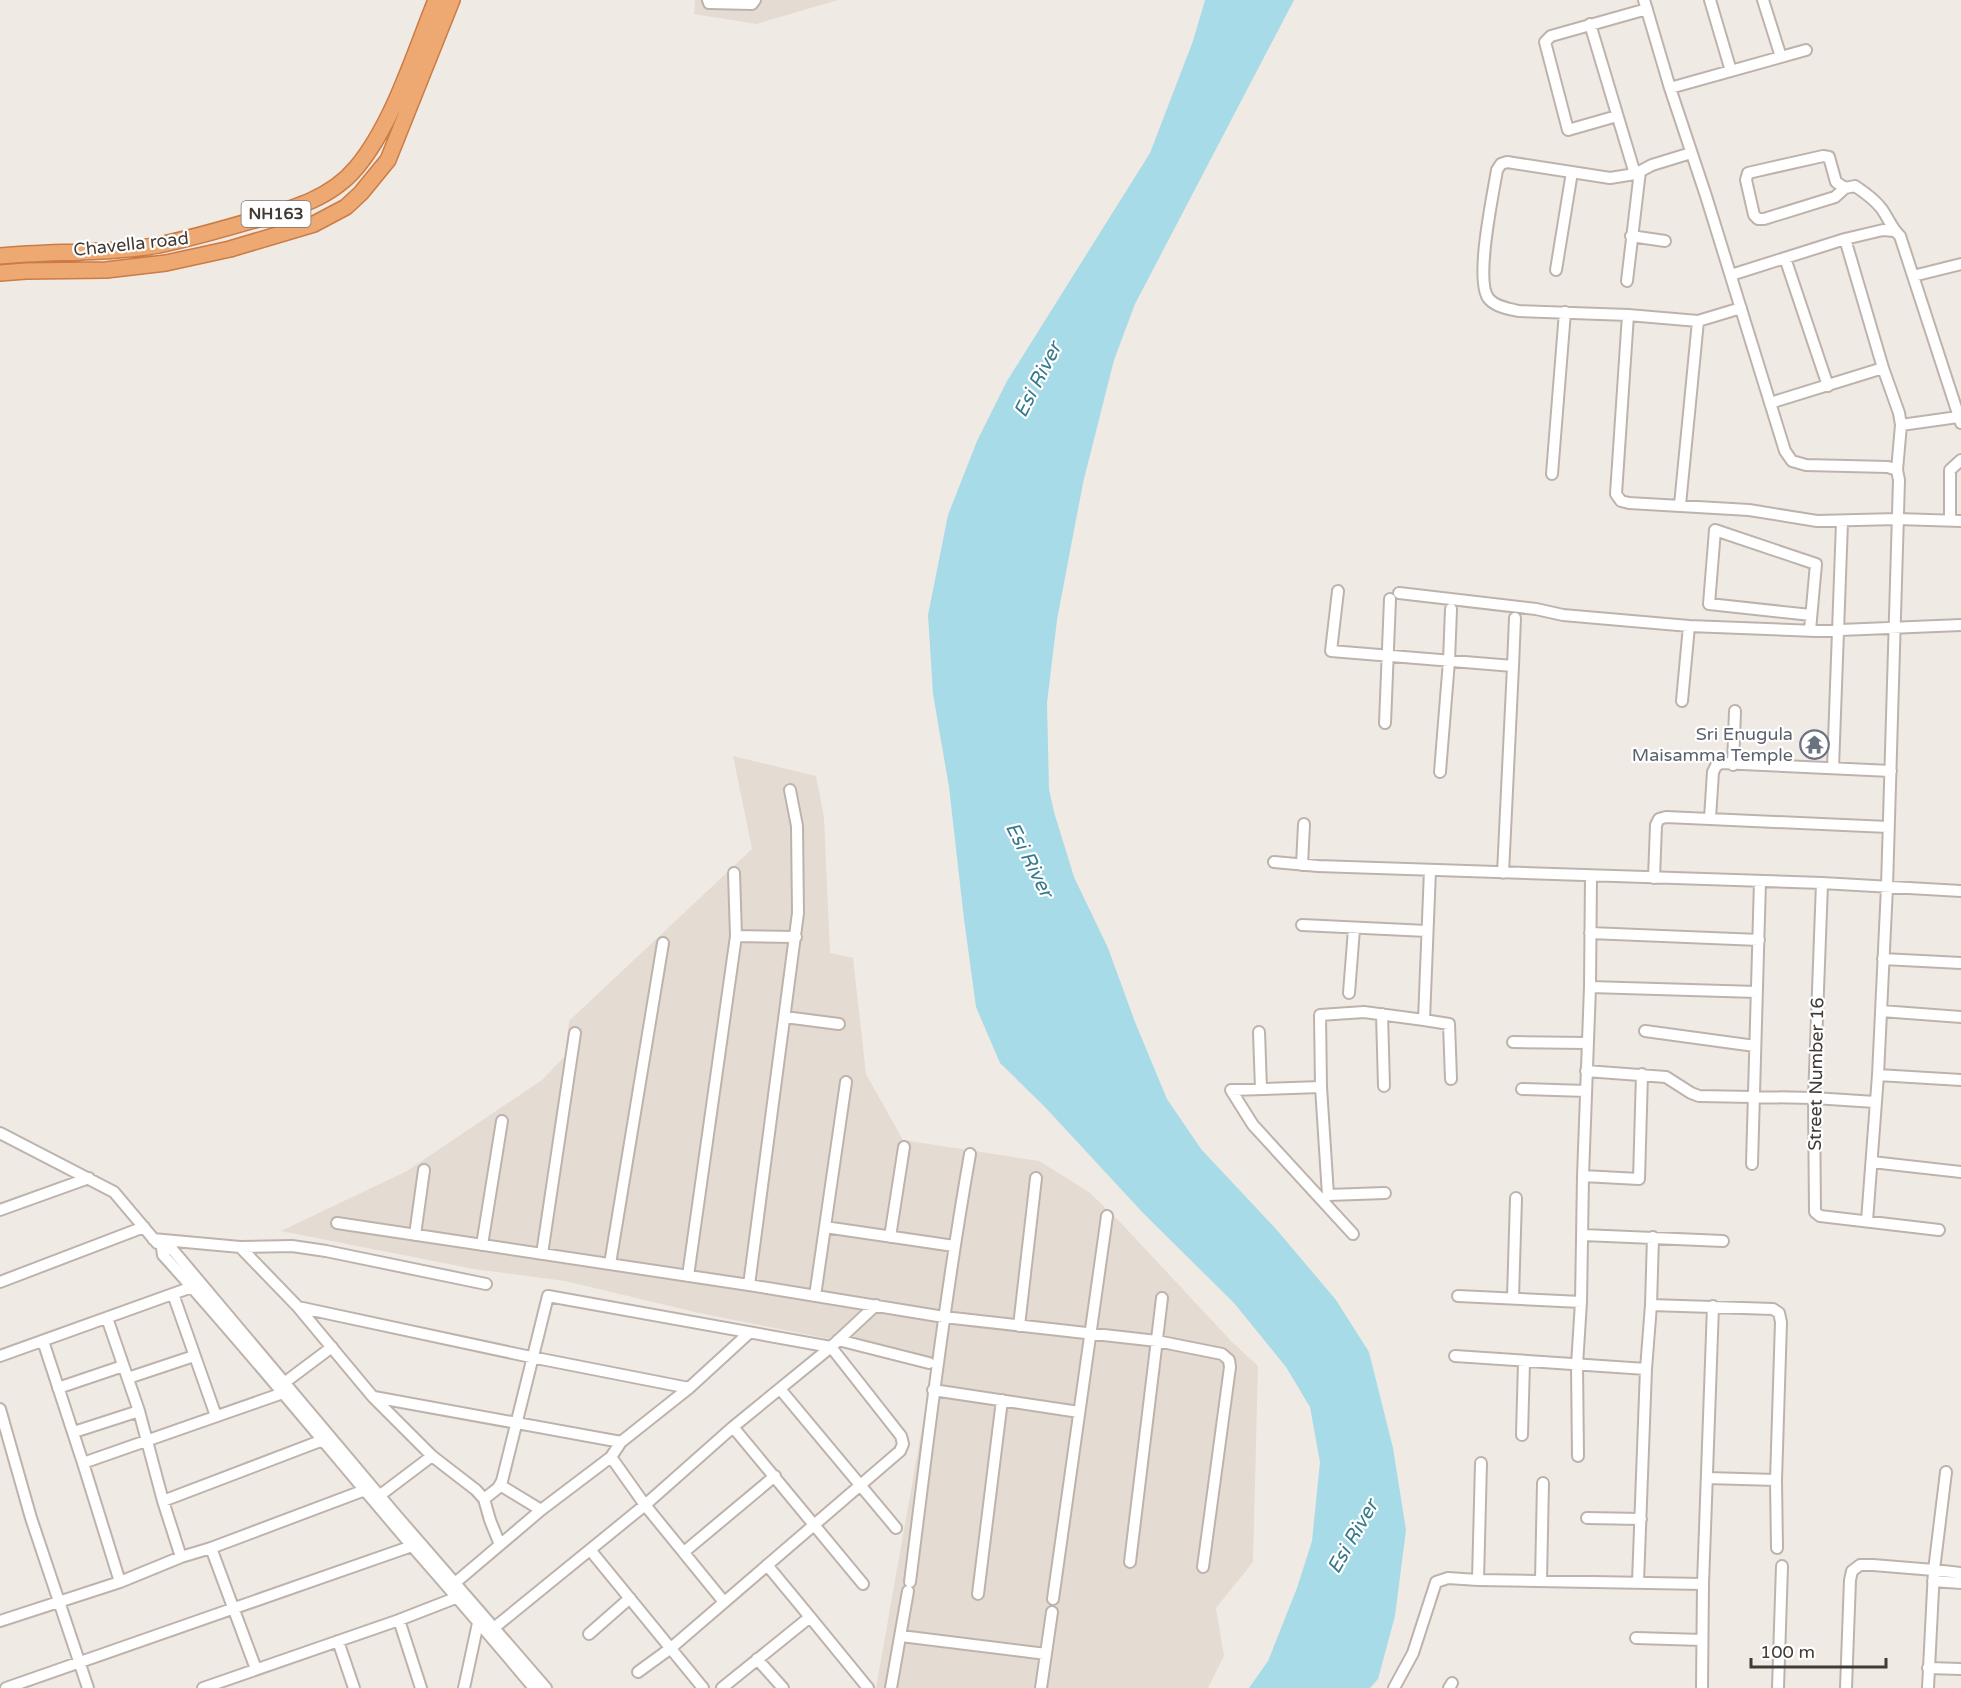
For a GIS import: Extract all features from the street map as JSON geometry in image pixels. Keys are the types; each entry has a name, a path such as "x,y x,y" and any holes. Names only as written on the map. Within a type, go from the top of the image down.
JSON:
{"highway":[{"name":"Chavella road","path":"0,256 100,251 158,245 302,206 331,190 355,170 388,118 436,0"},
{"name":"Chavella road","path":"0,273 106,270 166,263 230,249 314,224 346,207 362,193 388,160 452,0"}],"street":[{"path":"708,0 710,3 752,4 755,0"},
{"path":"1710,0 1731,71"},
{"path":"1763,0 1781,57"},
{"path":"1617,116 1568,130 1545,42 1551,36 1646,4 1670,88 1785,451 1792,461 1806,465 1888,467 1897,470"},
{"path":"1590,24 1617,116 1638,172 1627,281"},
{"path":"1670,88 1806,50"},
{"path":"1692,153 1652,165 1638,172 1610,178 1507,162 1501,164 1497,170 1483,265 1484,287 1489,299 1503,308 1519,311 1628,315 1698,321 1741,308"},
{"path":"1845,188 1836,182 1829,157 1823,156 1748,173 1746,180 1754,215 1758,219 1835,197 1845,188 1854,186 1881,209 1894,231 1900,236 1959,420 1901,425"},
{"path":"1556,270 1572,172"},
{"path":"1731,275 1845,239 1884,230 1894,231"},
{"path":"1631,236 1665,241"},
{"path":"1845,239 1901,425 1897,470 1899,480 1887,887 1878,1076 1866,1221 1939,1230"},
{"path":"1785,258 1828,386"},
{"path":"1913,276 1961,264"},
{"path":"1552,474 1565,312"},
{"path":"1628,315 1616,494 1621,501 1749,510 1817,521 1897,519 1956,521 1950,470 1961,460"},
{"path":"1680,505 1698,321"},
{"path":"1770,403 1883,368"},
{"path":"1833,768 1842,522"},
{"path":"1810,630 1816,564 1715,530 1709,604 1811,615"},
{"path":"1338,591 1331,651 1513,666"},
{"path":"1384,723 1387,657 1394,596 1526,608 1563,615 1689,626 1837,630 1961,625"},
{"path":"1440,772 1451,609"},
{"path":"1503,873 1515,618"},
{"path":"1682,701 1689,626"},
{"path":"1733,765 1735,711"},
{"path":"1710,818 1713,772 1721,763 1891,771"},
{"path":"749,1285 798,913 797,837 790,790"},
{"path":"1654,878 1656,825 1659,819 1665,817 1888,827"},
{"path":"1302,865 1304,824"},
{"path":"1274,861 1302,865 1822,883 1961,891"},
{"path":"1424,1020 1430,870"},
{"path":"688,1276 736,936 734,873"},
{"path":"1578,1456 1577,1365 1583,1235 1582,1176 1590,987 1591,876"},
{"path":"1752,1164 1760,881"},
{"name":"Street Number 16","path":"1822,883 1814,1098 1815,1212 1820,1216 1866,1221"},
{"path":"1302,925 1427,931"},
{"path":"1349,993 1354,928"},
{"path":"1590,933 1759,940"},
{"path":"736,936 796,937"},
{"path":"610,1264 663,944"},
{"path":"1883,959 1961,963"},
{"path":"1590,987 1757,992"},
{"path":"1325,1198 1320,1015 1364,1011 1449,1024 1451,1079"},
{"path":"1881,1011 1961,1017"},
{"path":"1382,1014 1384,1086"},
{"path":"785,1017 839,1024"},
{"path":"1645,1031 1755,1046"},
{"path":"1259,1032 1261,1089"},
{"path":"542,1254 575,1033"},
{"path":"1513,1042 1587,1043"},
{"path":"1586,1071 1666,1077 1699,1096 1814,1098 1875,1102"},
{"path":"1582,1176 1639,1179 1642,1074"},
{"path":"1878,1076 1961,1080"},
{"path":"815,1296 846,1082"},
{"path":"1321,1087 1231,1090 1253,1125 1325,1198 1353,1234"},
{"path":"1522,1089 1586,1091"},
{"path":"482,1245 502,1121"},
{"path":"2,1136 114,1192 162,1248 163,1255 284,1388 455,1583 481,1620 464,1688"},
{"path":"890,1237 904,1147"},
{"path":"891,1688 909,1587 933,1390 970,1154"},
{"path":"1872,1162 1961,1172"},
{"path":"415,1235 424,1170"},
{"path":"0,1210 89,1178"},
{"path":"1019,1326 1036,1178"},
{"path":"1325,1198 1385,1193"},
{"path":"1513,1298 1516,1198"},
{"path":"1053,1599 1107,1216"},
{"path":"338,1223 944,1317 1157,1341 1222,1354 1229,1360 1230,1367 1203,1567"},
{"path":"0,1282 144,1227"},
{"path":"825,1227 954,1245"},
{"path":"1583,1235 1723,1241"},
{"path":"1638,1582 1653,1238"},
{"path":"153,1239 240,1247 292,1246 486,1284"},
{"path":"240,1247 298,1307 374,1397 432,1456 476,1490 484,1499 501,1545"},
{"path":"162,1248 172,1249 323,1440 412,1546 546,1688"},
{"path":"0,1356 192,1287"},
{"path":"173,1294 216,1416"},
{"path":"484,1499 500,1485 548,1296 749,1333 834,1343 929,1363"},
{"path":"1458,1296 1581,1302"},
{"path":"1130,1562 1162,1298"},
{"path":"491,1631 591,1551 876,1305"},
{"path":"1651,1305 1773,1309 1779,1313 1781,1322 1776,1480 1777,1548"},
{"path":"1702,1688 1703,1584 1713,1306"},
{"path":"298,1307 689,1388"},
{"path":"107,1318 139,1411 163,1501 181,1557"},
{"path":"455,1583 541,1510 610,1458 621,1442 689,1388 749,1333"},
{"path":"42,1341 74,1432 120,1582"},
{"path":"638,1672 670,1648 900,1451 903,1444 901,1436 834,1343"},
{"path":"83,1462 216,1416 284,1388 332,1347"},
{"path":"128,1378 194,1356"},
{"path":"1455,1356 1646,1370"},
{"path":"1522,1435 1524,1362"},
{"path":"58,1388 123,1366"},
{"path":"780,1389 896,1528"},
{"path":"933,1390 1079,1412"},
{"path":"374,1397 621,1442"},
{"path":"978,1594 1002,1400"},
{"path":"0,1409 31,1518 88,1688"},
{"path":"74,1432 139,1411"},
{"path":"733,1427 863,1584"},
{"path":"163,1501 323,1440"},
{"path":"379,1496 432,1456"},
{"path":"610,1458 724,1602"},
{"path":"1478,1580 1481,1463"},
{"path":"1928,1688 1934,1576 1946,1472"},
{"path":"684,1552 775,1476"},
{"path":"1707,1478 1776,1480"},
{"path":"1541,1580 1543,1483"},
{"path":"500,1485 541,1510"},
{"path":"1,1619 120,1582 181,1557 211,1548 365,1490"},
{"path":"1587,1518 1641,1519"},
{"path":"6,1688 412,1546"},
{"path":"211,1548 256,1670"},
{"path":"591,1551 703,1688"},
{"path":"1846,1688 1852,1571 1860,1565 1873,1564 1934,1576 1961,1584"},
{"path":"767,1565 868,1688"},
{"path":"1778,1688 1782,1566"},
{"path":"1934,1576 1961,1573"},
{"path":"1394,1688 1413,1653 1436,1582 1448,1578 1703,1584"},
{"path":"203,1688 225,1684 256,1670 458,1597"},
{"path":"589,1634 630,1598"},
{"path":"1041,1688 1052,1612"},
{"path":"722,1688 810,1617"},
{"path":"399,1620 421,1688"},
{"path":"491,1631 534,1688"},
{"path":"901,1636 1046,1654"},
{"path":"1636,1638 1702,1640"},
{"path":"338,1641 354,1688"},
{"path":"757,1659 783,1688"},
{"path":"1928,1668 1961,1669"}],"shaded area":[{"path":"695,0 838,0 756,24 694,14"},
{"path":"733,756 816,776 824,817 830,953 853,958 866,1074 903,1140 1039,1161 1070,1180 1090,1193 1121,1223 1232,1342 1258,1366 1253,1562 1216,1608 1224,1656 1208,1688 876,1688 934,1360 699,1313 565,1281 474,1269 281,1231 407,1171 542,1080 565,1056 569,1021 752,849"}],"water":[{"name":"Esi River","path":"1205,0 1294,0 1135,304 1114,360 1083,483 1057,620 1047,703 1049,789 1074,877 1108,948 1167,1099 1201,1149 1276,1229 1336,1300 1369,1352 1393,1448 1406,1530 1395,1616 1378,1679 1370,1688 1249,1688 1268,1661 1297,1588 1312,1541 1320,1462 1310,1407 1286,1367 1234,1303 1144,1214 1044,1106 1000,1063 976,1007 949,787 933,694 928,615 948,515 977,441 1007,381 1150,153 1193,41"}],"place":[{"name":"Sri Enugula Maisamma Temple","path":"1814,744"}]}
